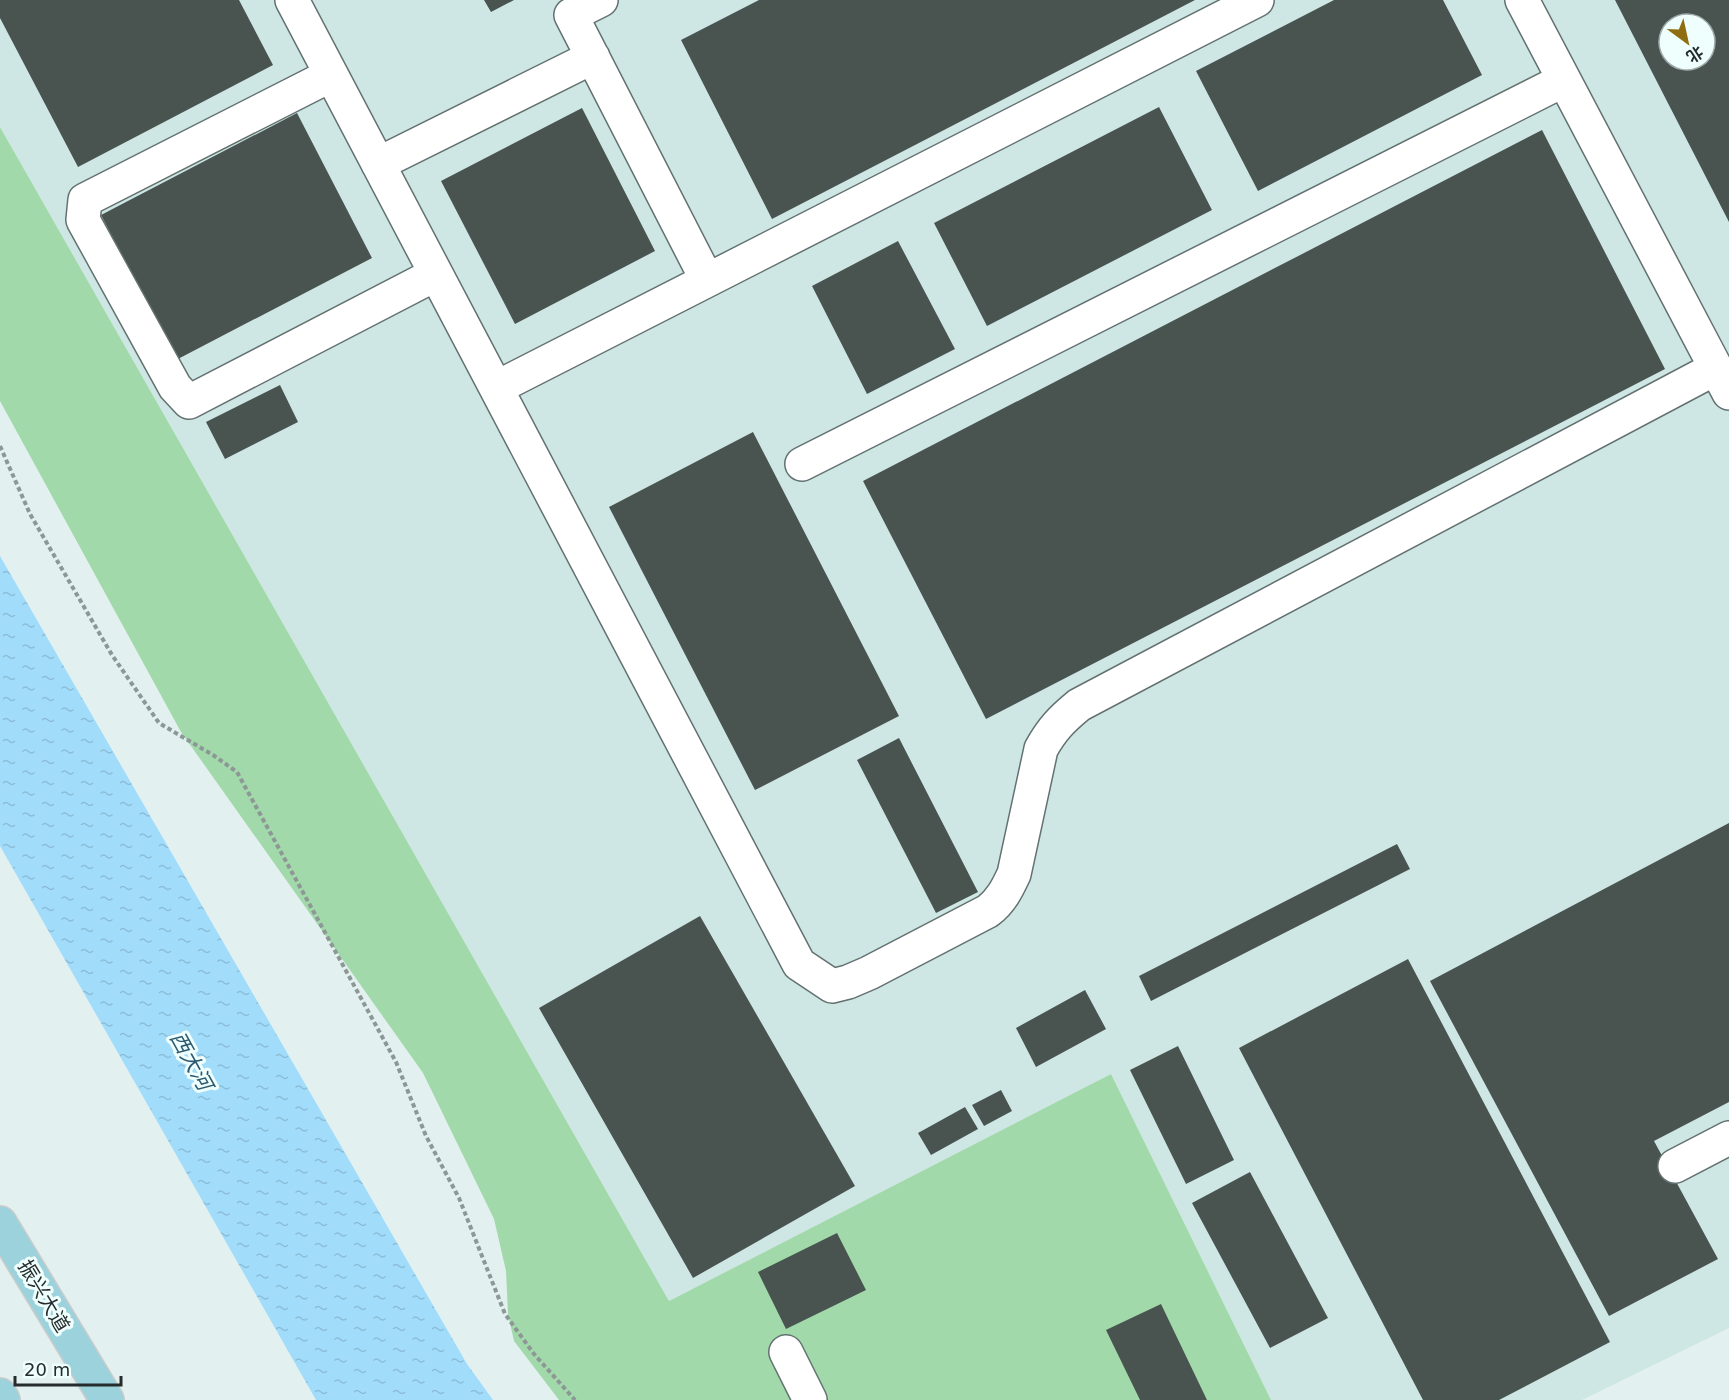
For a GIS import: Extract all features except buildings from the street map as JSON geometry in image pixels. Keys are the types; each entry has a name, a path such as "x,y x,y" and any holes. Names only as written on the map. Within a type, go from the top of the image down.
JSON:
{"main road":[{"name":"振兴大道","path":"0,1223 107,1400"},
{"path":"0,1395 3,1400"}],"lane":[{"path":"292,0 799,964 832,986 869,973 988,911 998,903 1014,874 1041,749 1059,721 1079,705 1723,381 1522,0"},
{"path":"601,0 572,15 706,280"},
{"path":"496,388 1257,0"},
{"path":"378,164 593,57"},
{"path":"331,75 85,200 83,220 176,387 189,402 436,274"},
{"path":"802,464 1564,80"},
{"path":"1675,1166 1729,1138"},
{"path":"786,1352 810,1400"}],"path":[{"path":"0,446 30,514 112,655 159,723 213,754 237,772 396,1062 426,1136 459,1198 505,1314 534,1354 575,1400"}],"shaded area":[{"path":"0,0 1729,0 1729,1328 1582,1400 1271,1400 1111,1074 669,1301 0,127"}],"green space":[{"path":"0,127 669,1301 1111,1074 1271,1400 559,1400 514,1341 508,1314 506,1271 494,1219 423,1073 181,732 0,401"}],"water":[{"name":"西大河","path":"0,556 467,1364 493,1400 316,1400 0,846"}]}
